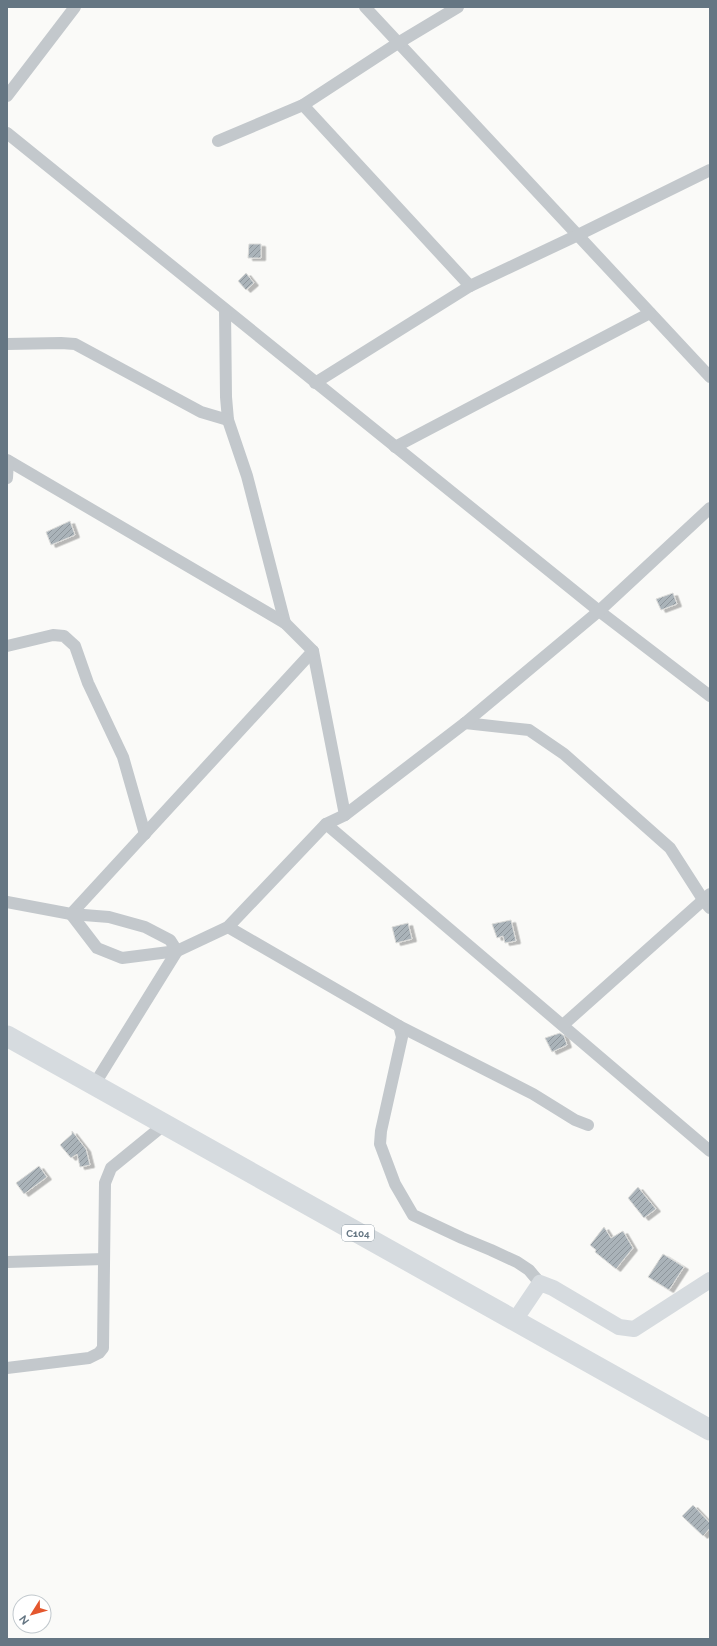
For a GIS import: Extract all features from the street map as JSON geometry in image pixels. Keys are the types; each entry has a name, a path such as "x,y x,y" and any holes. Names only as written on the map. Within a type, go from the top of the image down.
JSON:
{"highway":[{"name":"C104","path":"7,1036 710,1430"}],"street":[{"path":"7,96 75,7"},
{"path":"365,7 710,377"},
{"path":"218,141 303,105 398,43 458,7"},
{"path":"303,105 470,286"},
{"path":"7,133 599,611 710,696"},
{"path":"315,383 470,286 710,170"},
{"path":"225,310 226,397 228,420 247,476 285,623"},
{"path":"394,446 650,312"},
{"path":"7,344 75,344 201,412 228,420"},
{"path":"7,478 8,460 285,623 313,651 345,815"},
{"path":"71,914 97,948 122,958 177,951 228,927 326,824 345,815 465,723 599,611 707,515"},
{"path":"7,646 53,635 64,636 75,646 88,683 123,757 145,834"},
{"path":"71,914 313,651"},
{"path":"465,723 529,730 564,754 670,848 708,901 563,1025"},
{"path":"326,824 710,1151"},
{"path":"7,902 71,914 109,917 145,927 170,940 177,951"},
{"path":"228,927 399,1026 533,1094 575,1120 588,1125"},
{"path":"94,1085 177,951"},
{"path":"399,1026 402,1037 381,1131 380,1144 395,1184 413,1215 517,1262 530,1270 540,1283 553,1288 619,1327 634,1329 710,1280"},
{"path":"7,1368 89,1358 99,1353 103,1348 105,1183 111,1168 165,1124"},
{"path":"7,1262 104,1260"},
{"path":"514,1320 540,1283"}],"building":[{"path":"249,244 261,244 261,258 248,258"},
{"path":"246,273 254,283 246,290 238,281"},
{"path":"70,521 75,535 51,545 46,532"},
{"path":"673,593 677,604 661,610 656,599"},
{"path":"511,920 516,941 505,943 503,936 497,938 492,924"},
{"path":"408,923 412,939 396,943 392,927"},
{"path":"560,1033 564,1036 567,1045 552,1052 545,1038"},
{"path":"72,1131 86,1149 90,1165 80,1167 77,1154 71,1158 60,1145 72,1134"},
{"path":"39,1166 47,1177 24,1194 16,1183"},
{"path":"638,1187 656,1209 644,1218 628,1198"},
{"path":"604,1227 611,1238 623,1231 633,1248 616,1269 595,1252 596,1250 590,1245"},
{"path":"663,1254 684,1267 669,1290 648,1277"},
{"path":"693,1505 710,1523 710,1528 703,1536 682,1516"}]}
